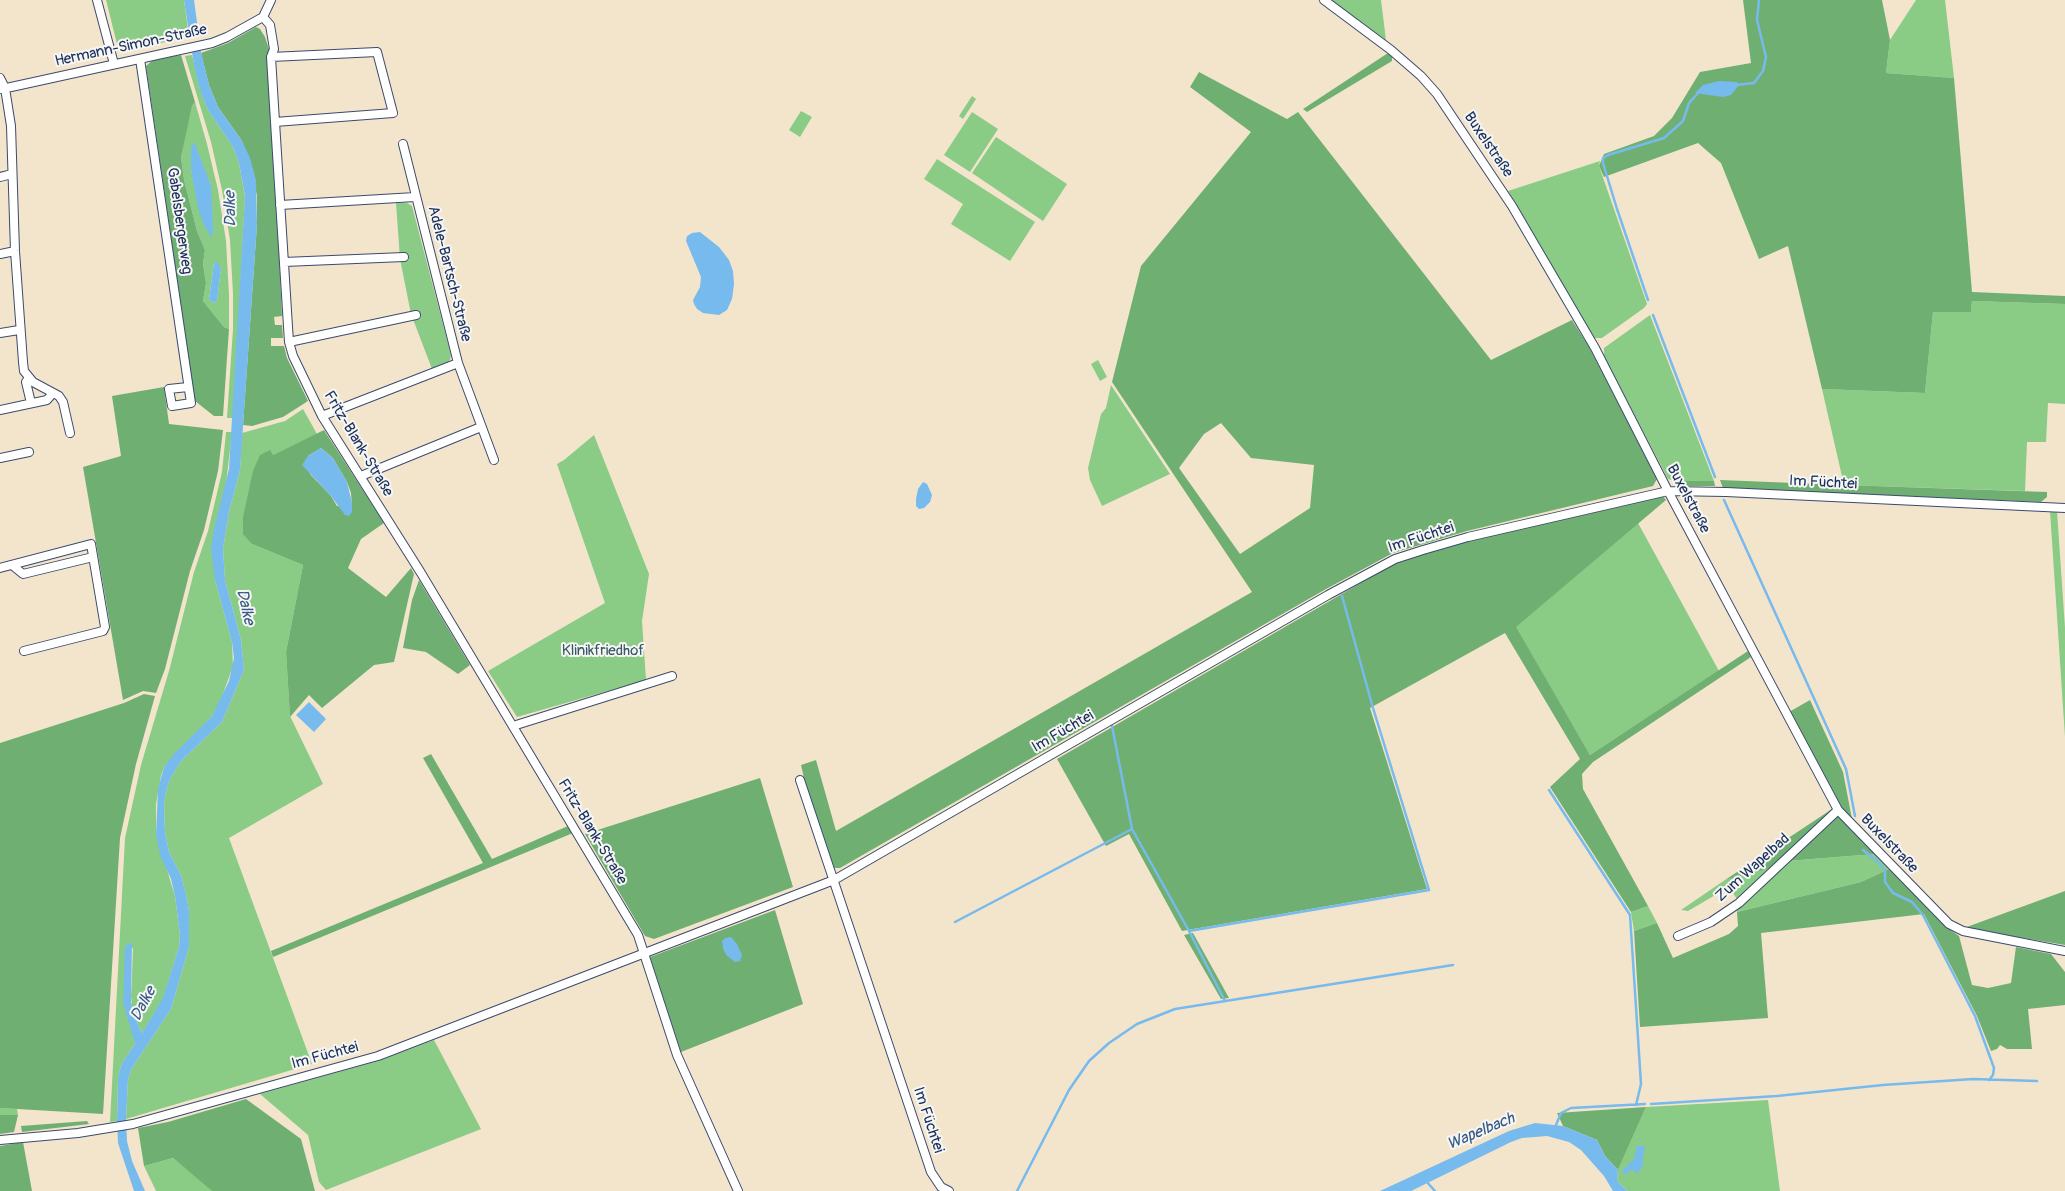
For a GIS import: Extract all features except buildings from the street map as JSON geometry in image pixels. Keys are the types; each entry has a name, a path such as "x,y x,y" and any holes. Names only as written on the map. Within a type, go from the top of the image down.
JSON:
{"street":[{"path":"97,0 114,64"},
{"path":"263,17 271,0"},
{"name":"Buxelstraße","path":"1324,0 1392,50 1421,76 1437,94 1512,206 1595,348 1668,491 1838,810 1948,924 1963,931 2065,951"},
{"name":"Hermann-Simon-Straße","path":"3,89 205,45 227,37 263,17"},
{"name":"Fritz-Blank-Straße","path":"263,17 270,25 274,49 271,57 280,205 289,342 293,356 322,416 361,476 514,726 638,935 645,953"},
{"path":"271,57 377,52 393,113 275,122"},
{"name":"Gabelsbergerweg","path":"140,59 188,387"},
{"path":"0,78 11,126 14,251 19,330 24,371 29,378 59,396 63,402 70,433"},
{"name":"Adele-Bartsch-Straße","path":"322,416 458,363 403,144"},
{"path":"0,177 12,174"},
{"name":"Adele-Bartsch-Straße","path":"280,205 415,197"},
{"path":"0,254 14,251"},
{"path":"284,262 404,257"},
{"path":"289,342 416,316"},
{"path":"0,333 19,330"},
{"path":"458,363 494,460"},
{"path":"29,378 26,382 31,403"},
{"path":"0,410 47,400 53,393"},
{"path":"361,476 481,427"},
{"path":"0,458 29,452"},
{"name":"Im Füchtei","path":"0,1140 133,1124 378,1056 834,880 1328,595 1395,559 1468,537 1668,491 1736,492 2065,508"},
{"path":"0,568 91,544 105,627 103,631 24,651"},
{"path":"12,565 23,574 93,557"},
{"path":"514,726 672,676"},
{"name":"Im Füchtei","path":"800,780 930,1172 941,1187 949,1191"},
{"name":"Zum Wapelbad","path":"1678,936 1711,922 1739,903 1838,810"},
{"path":"645,953 677,1055 738,1191"}],"green space":[{"path":"106,0 184,0 189,37 119,52"},
{"path":"1331,0 1381,0 1386,40"},
{"path":"1743,0 1882,0 1890,40 1886,73 1954,78 1972,292 2065,296 2065,304 1972,301 1971,312 1933,312 1925,393 1822,389 1788,246 1759,259 1721,163 1698,143 1604,177 1599,166 1604,154 1654,136 1672,118 1700,72 1751,63"},
{"path":"1916,0 1945,0 1954,78 1886,73 1890,40"},
{"path":"256,27 260,29 265,37 269,49 282,316 274,317 275,325 282,325 283,338 271,338 271,346 284,346 287,358 308,401 283,417 252,426 243,425 257,224 257,195 242,141 218,107 209,85 201,53 228,43"},
{"path":"1388,53 1392,57 1392,61 1307,112 1303,109"},
{"path":"181,55 195,102 192,106 181,157 184,180 197,231 205,250 203,264 206,283 203,301 224,327 229,329 223,416 214,416 195,401 146,66 153,60"},
{"path":"192,55 200,89 208,110 233,147 239,163 245,197 233,418 227,418 233,329 230,240 222,190 211,142 185,56"},
{"path":"1199,72 1287,119 1298,112 1491,360 1572,320 1589,347 1657,479 1653,486 1467,531 1393,553 1326,589 840,868 834,868 807,791 801,765 816,760 836,831 1252,592 1112,382 1141,266 1251,132 1190,87","holes":["1221,423 1251,458 1314,465 1310,508 1240,554 1179,468 1204,434"]},
{"path":"972,96 976,99 963,119 959,116"},
{"path":"195,102 218,190 226,241 229,329 224,327 203,301 206,283 203,264 205,250 197,231 184,180 181,157 192,106","holes":["191,170 208,178 211,185 204,225","214,263 221,268 217,301 213,303 209,299"]},
{"path":"801,111 812,117 800,137 789,130"},
{"path":"972,112 998,129 970,172 944,155"},
{"path":"996,137 1067,184 1043,221 972,173"},
{"path":"937,159 1035,222 1010,261 951,224 963,204 924,179"},
{"path":"1600,161 1599,166 1647,304 1602,338 1594,338 1508,191"},
{"path":"396,203 407,203 412,206 451,355 450,360 446,364 432,369 411,314 400,259"},
{"path":"1972,301 2065,304 2065,404 2048,403 2046,442 2027,442 2025,491 1844,485 1822,389 1925,393 1933,312 1971,312"},
{"path":"1650,315 1714,481 1675,481 1668,479 1604,356 1604,348"},
{"path":"1098,360 1107,377 1100,381 1091,364"},
{"path":"1111,385 1170,474 1102,506 1090,480 1088,468 1101,414 1106,408"},
{"path":"164,387 169,424 223,430 218,471 204,530 190,571 165,669 156,693 143,691 123,700 83,467 121,456 112,396"},
{"path":"303,409 317,434 273,455 252,544 303,565 286,652 290,716 323,784 229,838 312,1064 126,1119 128,1079 132,1068 171,1009 189,947 189,911 186,894 181,875 169,852 165,832 164,804 166,791 170,779 181,761 222,722 244,670 241,640 225,580 223,548 229,512 240,470 242,433 285,421"},
{"path":"324,430 384,523 361,539 348,568 386,597 411,568 414,574 394,662 374,665 322,708 309,695 290,717 286,652 303,565 252,544 243,534 243,517 253,471 260,455 270,450 273,455","holes":["321,448 333,458 347,482 351,493 352,508 337,506 331,496 310,474 308,456"]},
{"path":"226,432 232,432 215,580 232,642 233,666 220,702 212,716 164,767 161,776 156,804 156,834 175,896 180,935 179,947 163,999 142,1033 132,1005 135,1044 122,1063 118,1077 117,1121 110,1122 125,838 141,765 169,671 194,572 208,531 222,472","holes":["129,943 133,949 131,995"]},
{"name":"Klinikfriedhof","path":"594,435 649,574 642,621 646,680 517,717 488,671 605,603 557,464"},
{"path":"1720,480 2047,492 2047,497 2041,502 1723,488"},
{"path":"1675,481 1714,481 1715,486 1677,486"},
{"path":"1662,495 1666,500 1516,627 1590,755 1748,651 1751,657 1593,762 1582,774 1583,789 1648,906 1631,912 1550,787 1580,759 1505,633 1370,708 1427,889 1182,931 1129,834 1106,846 1057,759 1397,562 1469,541"},
{"path":"2050,511 2057,511 2065,628 2065,737"},
{"path":"1638,523 1719,671 1590,755 1515,627"},
{"path":"419,580 470,665 458,674 426,652 403,648 412,600"},
{"path":"144,694 155,696 136,764 120,838 103,1114 0,1108 0,743 124,703"},
{"path":"1810,700 1843,772 1852,819 1842,809 1789,712"},
{"path":"431,754 492,859 568,826 573,833 273,957 271,951 483,863 423,758"},
{"path":"760,778 793,887 654,939 645,936 585,834"},
{"path":"1832,809 1832,813 1768,869 1725,880"},
{"path":"1838,816 1875,854 1787,861 1796,852"},
{"path":"1875,854 1889,869 1861,882 1737,912 1736,909 1787,861"},
{"path":"1768,869 1737,899 1729,887 1688,911 1681,910 1725,880"},
{"path":"1889,869 1946,927 1959,936 1972,985 1988,988 2011,983 2016,947 2051,954 2065,972 2065,1005 2028,1009 2032,1049 2007,1049 2000,1045 1997,1049 1991,1051 1977,1016 1924,914 1761,933 1768,1018 1640,1027 1634,931 1657,923 1673,958 1729,934 1738,926 1737,912 1861,882"},
{"path":"2065,891 2065,945 1964,928"},
{"path":"1648,906 1657,923 1634,931 1631,912"},
{"path":"775,910 803,1004 681,1052 650,957"},
{"path":"1193,933 1229,998 1221,999 1184,935"},
{"path":"434,1040 481,1129 326,1190 319,1182 308,1135 260,1094 378,1061"},
{"path":"246,1099 301,1139 315,1191 212,1191 173,1158 144,1166 138,1128 168,1122"},
{"path":"1768,1100 1780,1191 1627,1191 1617,1180 1618,1170 1646,1107"},
{"path":"1646,1107 1618,1170 1605,1156 1597,1140 1563,1126 1557,1113"},
{"path":"0,1108 17,1109 18,1115 0,1115"},
{"path":"0,1115 18,1115 14,1132 0,1134"},
{"path":"87,1121 89,1124 22,1132 21,1126"},
{"path":"23,1142 32,1191 0,1191 0,1146"},
{"path":"173,1158 212,1191 156,1191 144,1166"}],"water":[{"path":"184,0 194,0 201,52 209,85 218,107 242,141 250,158 256,180 257,224 240,470 229,512 223,548 225,580 241,640 244,670 222,722 181,761 170,779 166,791 164,804 165,832 169,852 181,875 186,894 189,911 189,947 171,1009 132,1068 128,1079 127,1141 132,1161 145,1191 134,1191 118,1143 117,1121 118,1077 122,1063 135,1044 123,1003 125,947 129,943 132,944 131,1003 142,1033 163,998 179,947 180,935 171,879 160,855 156,834 158,789 164,767 175,753 212,716 229,681 234,658 232,642 215,580 211,548 229,469 245,196 239,163 233,147 208,110 200,90 194,65"},
{"path":"1719,81 1737,82 1739,85 1731,95 1723,97 1695,93 1703,85"},
{"path":"194,142 211,185 213,232 211,237 198,208 191,170 191,148"},
{"path":"700,232 719,247 729,260 733,271 732,299 727,310 719,315 703,313 697,309 693,300 700,287 701,277 686,241 687,236"},
{"path":"216,261 221,268 217,301 213,303 209,299 214,263"},
{"path":"321,448 333,458 347,482 352,503 352,512 349,516 345,515 331,496 302,465 308,456"},
{"path":"923,482 927,484 932,495 930,502 924,508 919,509 916,506 916,499 918,489"},
{"path":"309,702 326,719 314,732 296,715"},
{"path":"731,937 742,955 740,961 735,962 726,955 723,948 722,941 725,938"},
{"path":"1535,1123 1563,1126 1597,1140 1605,1156 1618,1170 1617,1180 1627,1191 1613,1191 1604,1176 1581,1150 1569,1142 1547,1136 1522,1138 1511,1142 1411,1191 1380,1191 1509,1131"},
{"path":"1637,1146 1645,1146 1642,1162 1644,1164 1637,1174 1632,1169 1625,1175 1622,1171 1634,1159"}],"pier":[{"path":"201,36 203,50 189,53 186,39"}],"waterway":[{"path":"1736,85 1754,83 1763,71 1766,57 1757,20 1759,0"},
{"path":"1648,300 1617,209 1603,158 1664,138 1683,121 1689,103 1699,92"},
{"path":"1653,315 1715,477"},
{"path":"1724,500 1846,769 1855,816"},
{"path":"1112,726 1132,829 1189,931 1429,890 1373,708 1342,596"},
{"path":"1549,790 1630,915 1641,1084 1636,1105"},
{"path":"955,922 1132,829"},
{"path":"1863,850 1885,870 1885,882 1893,893 1912,902 1923,915 1975,1016 1994,1068 1993,1075 1989,1080"},
{"path":"1189,931 1225,1001"},
{"path":"1017,1191 1069,1090 1089,1061 1109,1043 1137,1024 1175,1009 1453,965"},
{"path":"1651,1104 1777,1096 1883,1085 1973,1079 2037,1081"},
{"path":"1556,1125 1561,1113 1571,1108 1645,1104"},
{"path":"1426,1181 1435,1191"}],"water label":[{"name":"Dalke","path":"231,209"},
{"name":"Dalke","path":"245,607"},
{"name":"Dalke","path":"144,1004"},
{"name":"Wapelbach","path":"1481,1132"}]}
